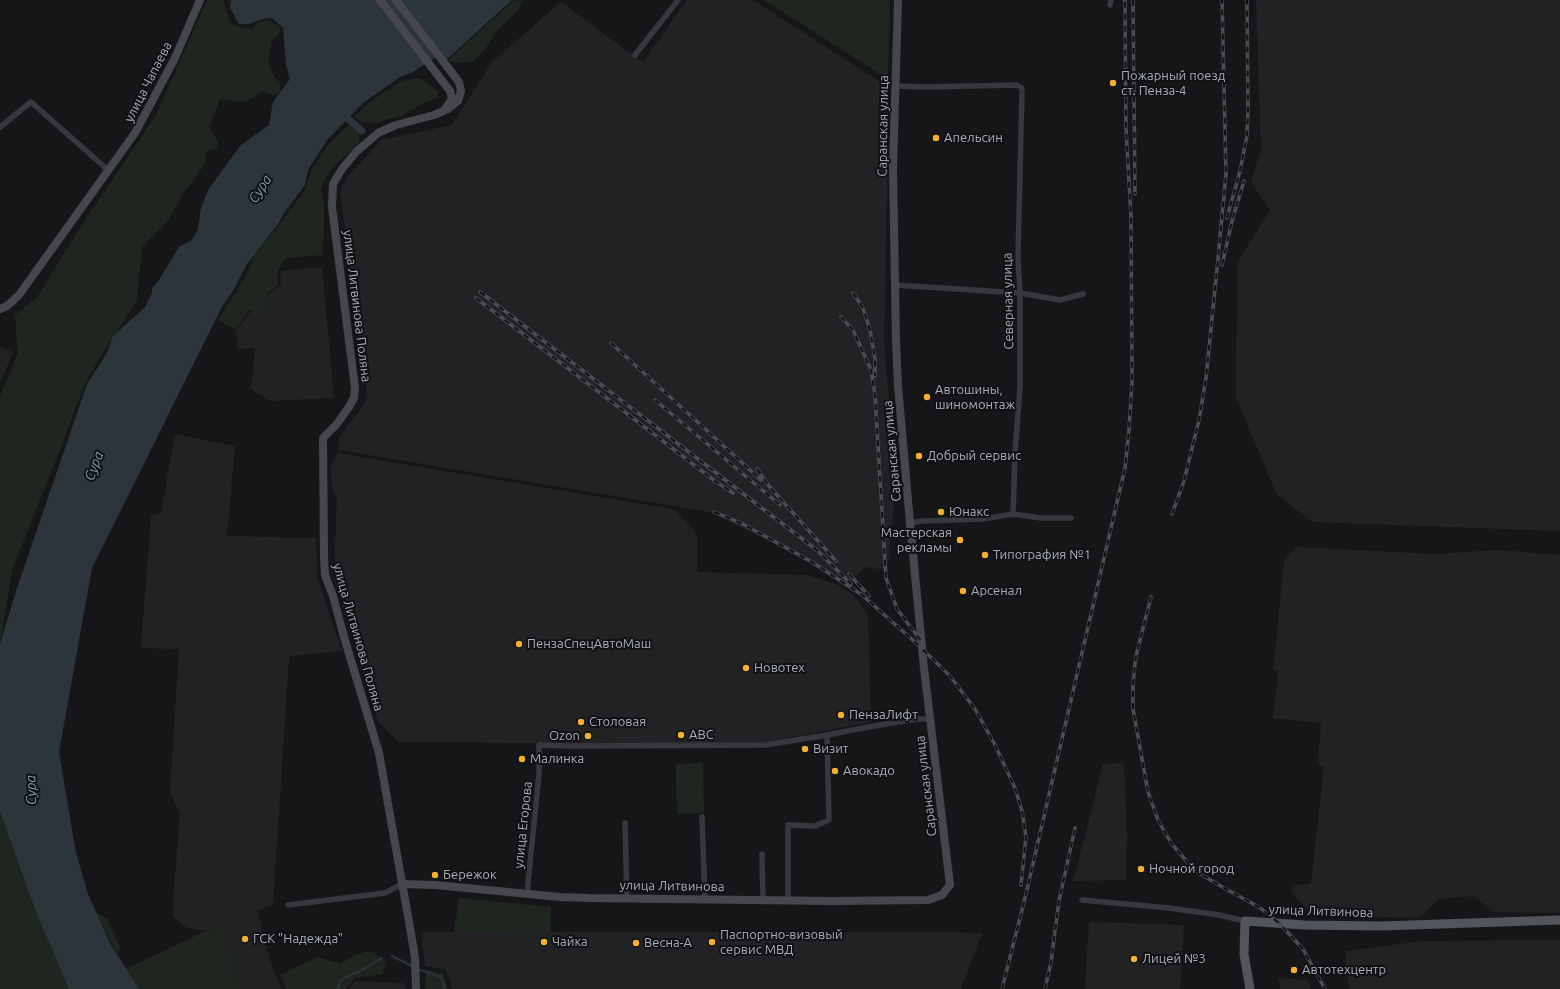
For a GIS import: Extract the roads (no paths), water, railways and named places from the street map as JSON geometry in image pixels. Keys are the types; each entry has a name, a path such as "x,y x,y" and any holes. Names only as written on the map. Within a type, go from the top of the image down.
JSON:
{"main road":[{"name":"улица Чапаева","path":"0,309 7,306 19,295 135,133 175,58 200,0"},
{"path":"380,0 452,95 450,104 443,111"},
{"path":"396,0 459,82 461,91 460,96 453,106 443,111"},
{"name":"Саранская улица","path":"898,0 894,168 898,386 930,719 950,885 942,895"},
{"name":"улица Литвинова Поляна","path":"416,989 414,952 379,753 344,637 334,596 325,575 323,523 323,438 336,425 349,407 354,398 355,388 332,195 333,184 342,169 356,152 378,133 396,125 443,111"},
{"name":"улица Литвинова","path":"402,884 435,885 560,897 627,899 928,900 942,895"},
{"name":"улица Литвинова","path":"1245,921 1304,925 1382,926 1560,920"},
{"path":"1245,921 1244,954 1250,989"}],"street":[{"path":"635,55 678,0"},
{"name":"Северная улица","path":"895,86 1017,85 1022,88 1018,259 1020,294 1020,386 1015,453 1013,514"},
{"path":"0,127 31,102 108,170"},
{"path":"895,285 1020,294 1060,300 1084,294"},
{"path":"910,523 922,521 983,519 1013,514 1041,518 1071,518"},
{"name":"улица Егорова","path":"527,893 539,774 539,745 765,745 917,719 930,719"},
{"path":"788,900 788,825 815,826 829,820 827,735"},
{"path":"702,817 705,900"},
{"path":"625,823 627,899"},
{"path":"762,854 763,900"},
{"path":"288,905 385,893 402,884"},
{"name":"улица Литвинова","path":"1082,900 1169,908 1219,915 1245,921"}],"water":[{"name":"Сура","path":"231,0 512,0 444,62 439,55 413,72 400,77 363,103 327,140 308,170 305,185 284,213 278,224 247,264 233,291 223,305 92,568 59,752 76,853 88,894 111,945 139,989 69,989 36,912 0,812 0,644 17,588 87,384 107,353 113,336 145,307 152,293 152,288 159,280 179,247 192,240 198,229 201,208 208,190 241,145 269,125 273,102 290,79 286,65 283,28 272,18 263,19 249,24 239,24 230,8"}],"waterway":[{"path":"348,119 362,131"},
{"path":"392,956 414,967"},
{"path":"337,989 342,979 364,969 382,958"},
{"path":"418,969 441,977 445,989"}],"railway":[{"path":"1002,989 1025,898 1125,468 1132,381 1131,217 1126,128 1125,0"},
{"path":"1133,0 1135,194"},
{"path":"1172,514 1184,481 1199,420 1206,378 1218,259 1226,174 1222,0"},
{"path":"1227,218 1240,171 1247,135 1247,0"},
{"path":"1222,265 1232,221 1244,181"},
{"path":"480,292 818,551 851,584"},
{"path":"853,293 863,308 870,330 875,359 875,376"},
{"path":"476,298 715,481 733,493"},
{"path":"841,317 853,330 871,370 875,395 886,578 897,609 924,645"},
{"path":"611,343 761,480"},
{"path":"655,400 780,505"},
{"path":"757,469 769,486 836,561"},
{"path":"714,512 741,523 812,562 862,595 915,642 950,676 975,709 994,743 1015,788 1022,811 1026,837 1021,885"},
{"path":"849,574 869,596"},
{"path":"1151,597 1136,656 1133,683 1133,709 1148,792 1158,820 1171,843 1194,870 1259,907 1279,923 1303,949 1325,989"},
{"path":"1045,989 1051,962 1059,901 1075,828"}],"place":[{"name":"Пожарный поезд ст. Пенза-4","path":"1113,83"},
{"name":"Апельсин","path":"936,138"},
{"name":"Автошины, шиномонтаж","path":"927,397"},
{"name":"Добрый сервис","path":"919,456"},
{"name":"Юнакс","path":"941,512"},
{"name":"Мастерская рекламы","path":"960,540"},
{"name":"Типография №1","path":"985,555"},
{"name":"Арсенал","path":"963,591"},
{"name":"ПензаСпецАвтоМаш","path":"519,644"},
{"name":"Новотех","path":"746,668"},
{"name":"ПензаЛифт","path":"841,715"},
{"name":"Столовая","path":"581,722"},
{"name":"ABC","path":"681,735"},
{"name":"Ozon","path":"588,736"},
{"name":"Визит","path":"805,749"},
{"name":"Малинка","path":"522,759"},
{"name":"Авокадо","path":"835,771"},
{"name":"Ночной город","path":"1141,869"},
{"name":"Бережок","path":"435,875"},
{"name":"ГСК \"Надежда\"","path":"245,939"},
{"name":"Чайка","path":"544,942"},
{"name":"Паспортно-визовый сервис МВД","path":"712,942"},
{"name":"Весна-А","path":"636,943"},
{"name":"Лицей №3","path":"1134,959"},
{"name":"Автотехцентр","path":"1294,970"}]}
